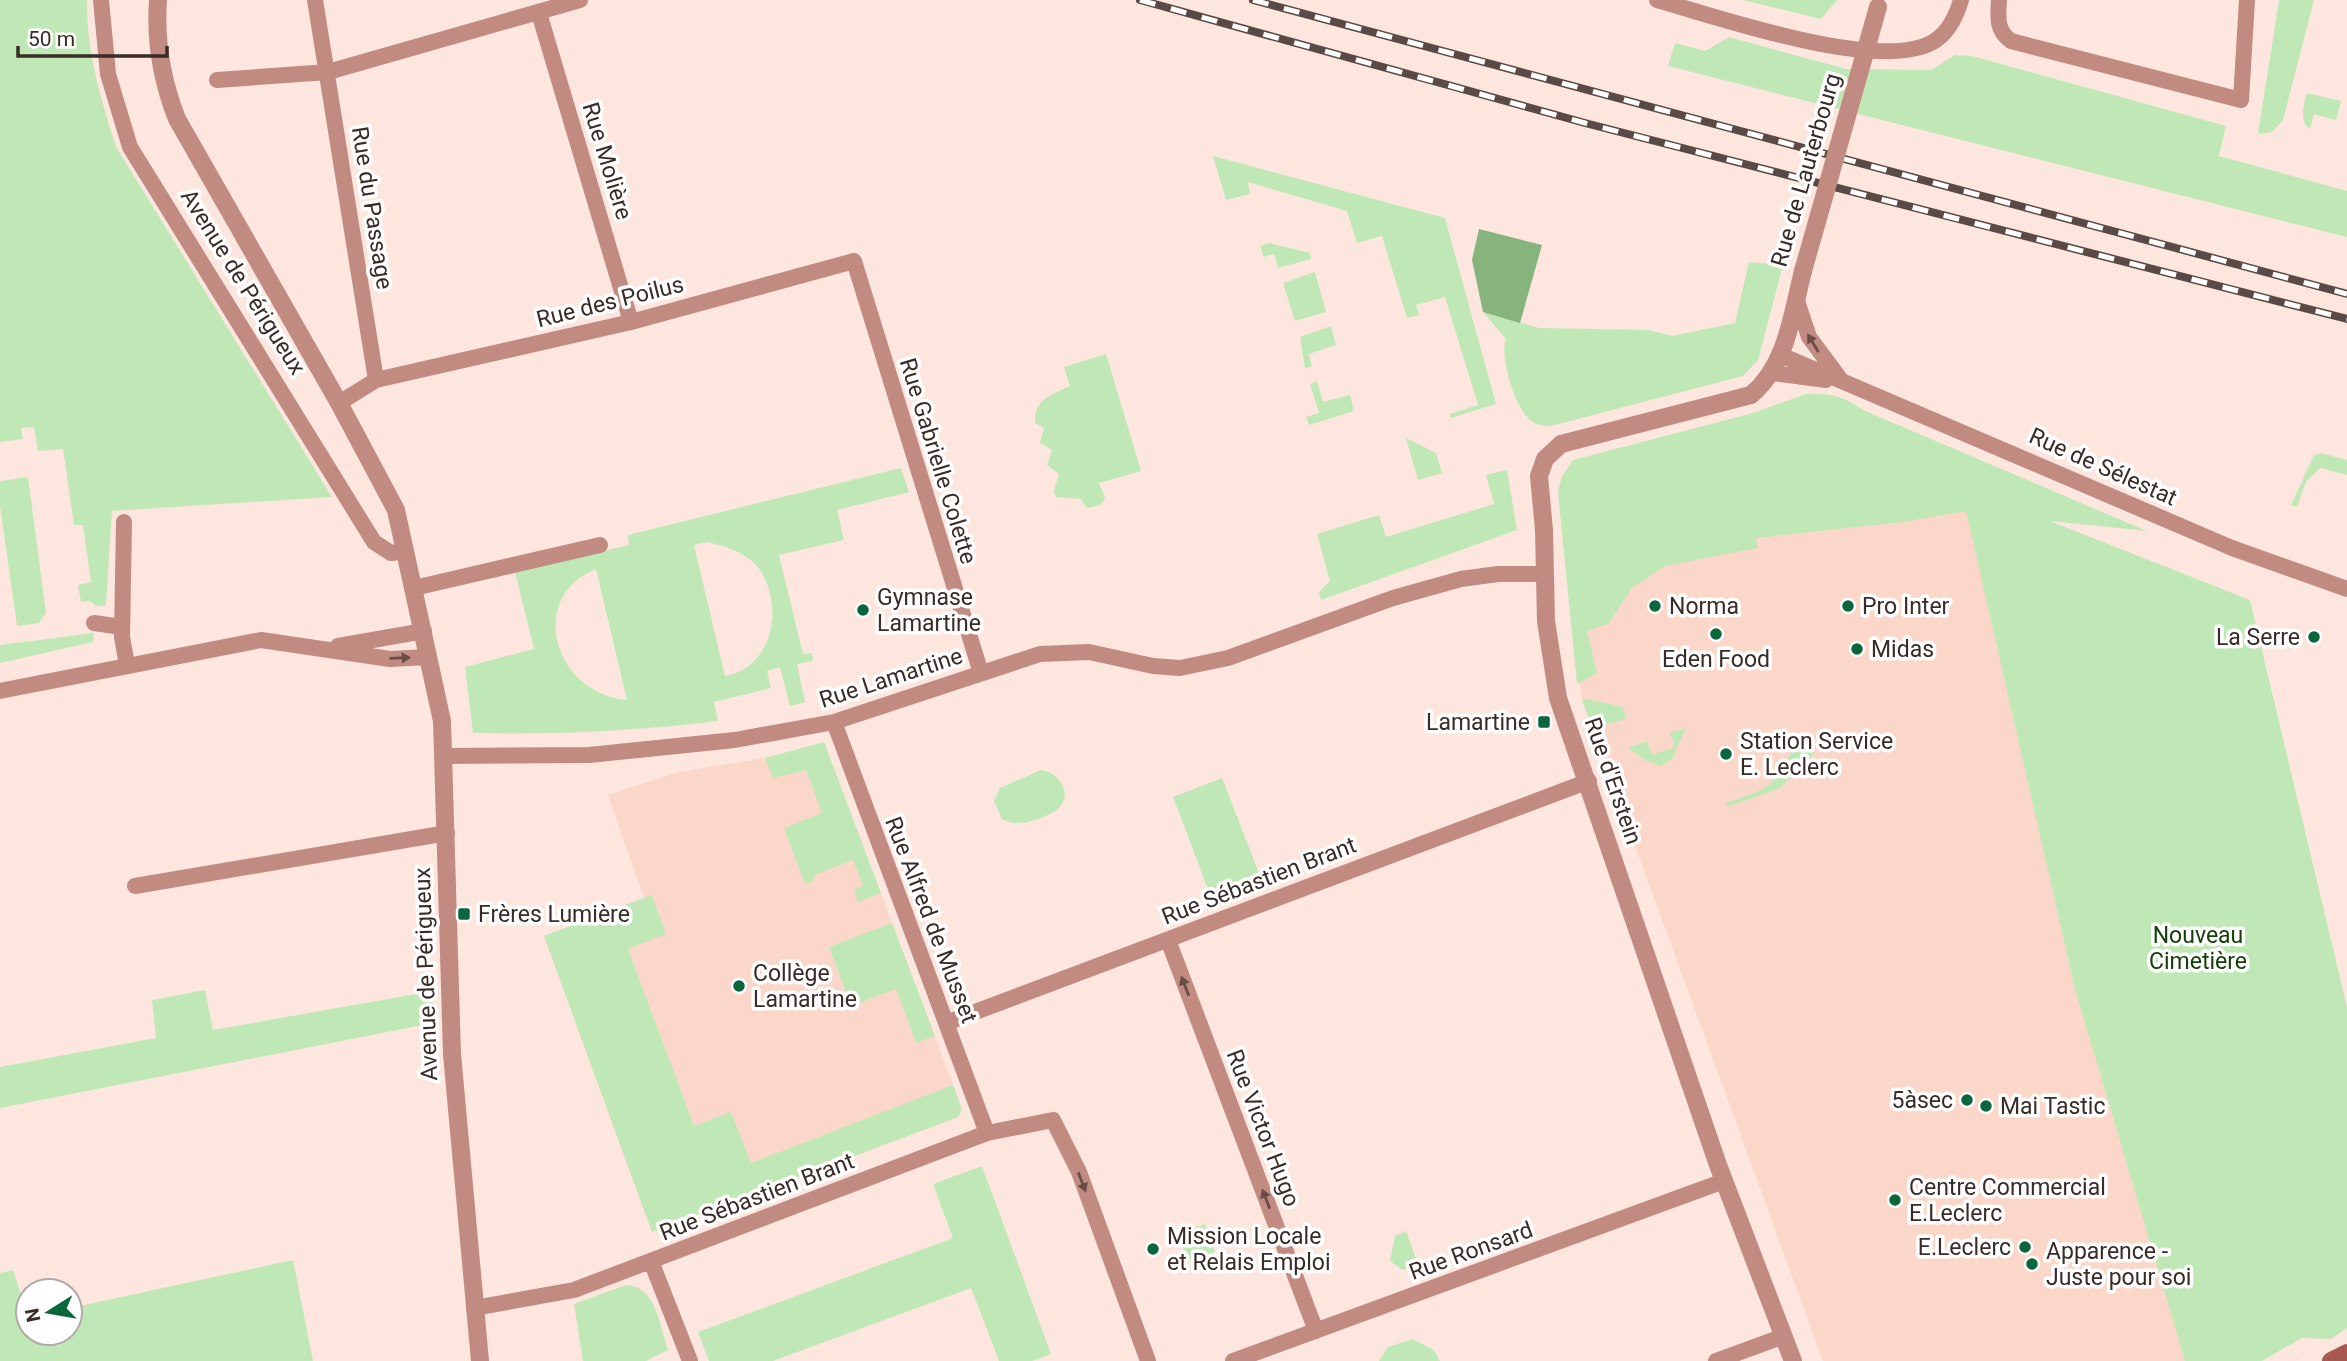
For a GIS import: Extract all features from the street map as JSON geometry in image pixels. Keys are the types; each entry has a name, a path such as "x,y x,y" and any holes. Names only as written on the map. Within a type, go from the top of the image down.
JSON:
{"main road":[{"path":"2331,1361 2347,1353"}],"street":[{"name":"Avenue de Périgueux","path":"101,0 108,74 131,147 374,542 391,553 406,551"},
{"name":"Avenue de Périgueux","path":"158,0 159,61 177,119 339,403 396,510 406,551 429,657 445,756 452,1054 480,1361"},
{"name":"Rue du Passage","path":"315,0 376,380"},
{"path":"217,80 328,72 580,0"},
{"path":"1657,0 1828,45 1882,52 1908,50 1931,43 1947,30 1961,0"},
{"path":"1999,0 1997,23 2003,35 2011,41 2241,100 2247,0"},
{"name":"Rue de Lauterbourg","path":"1781,355 1879,4"},
{"name":"Rue Molière","path":"539,13 631,322"},
{"name":"Rue des Poilus","path":"376,380 631,322 854,261"},
{"name":"Rue Gabrielle Colette","path":"854,261 981,673"},
{"name":"Rue de Sélestat","path":"1796,298 1809,337 1843,381"},
{"name":"Rue de Sélestat","path":"1781,355 2218,542 2347,589"},
{"name":"Rue d'Erstein","path":"1781,355 1772,373 1752,395 1572,440 1549,453 1539,476 1544,530 1543,574 1552,676 1724,1181 1793,1361"},
{"name":"Rue de Sélestat","path":"1772,373 1843,381"},
{"path":"339,403 376,380"},
{"path":"124,522 122,627 127,665"},
{"path":"414,588 600,545"},
{"name":"Rue Lamartine","path":"445,756 593,754 735,740 834,722 1040,654 1064,651 1089,652 1153,666 1180,668 1228,658 1381,603 1461,579 1498,574 1543,574"},
{"path":"94,623 122,627"},
{"path":"322,649 424,631"},
{"path":"0,691 261,640 390,659 429,657"},
{"name":"Rue Alfred de Musset","path":"834,722 987,1133"},
{"name":"Rue Sébastien Brant","path":"946,1023 1589,781"},
{"path":"135,886 447,833"},
{"name":"Rue Victor Hugo","path":"1168,940 1316,1331"},
{"name":"Rue Sébastien Brant","path":"474,1308 574,1290 987,1133 1053,1120 1079,1172 1148,1361"},
{"name":"Rue Ronsard","path":"1233,1361 1724,1181"},
{"path":"651,1261 690,1361"},
{"path":"1716,1361 1784,1336"}],"shaded area":[{"path":"1966,508 2185,1361 1823,1361 1582,700 1571,615 1660,557 1719,542"},
{"name":"Collège Lamartine","path":"824,742 962,1109 958,1117 652,1232 544,936 644,898 608,795 679,772 772,757"}],"green space":[{"path":"0,0 87,0 92,56 116,147 332,497 112,511 106,606 96,606 90,601 81,602 78,585 91,582 83,525 74,525 63,449 38,451 34,427 21,428 23,439 0,442"},
{"path":"1743,0 1837,0 1821,19"},
{"path":"2279,0 2314,0 2283,120 2272,132 2258,134"},
{"path":"1729,37 1846,69 1931,70 1955,55 1972,56 2226,126 2219,156 2347,191 2347,237 1668,66 1675,43 1705,51"},
{"path":"2307,93 2341,101 2336,120 2314,114 2310,129 2303,117"},
{"path":"1213,156 1445,218 1496,404 1451,418 1450,414 1478,405 1445,297 1416,305 1419,315 1407,318 1382,236 1357,243 1347,211 1248,182 1250,194 1226,200"},
{"path":"1479,229 1542,245 1520,323 1483,312 1472,260"},
{"path":"1269,243 1310,253 1311,259 1278,268 1274,254 1264,257 1260,246"},
{"path":"1749,262 1783,265 1758,360 1743,376 1551,426 1534,423 1527,417 1515,397 1507,371 1504,348 1506,339 1483,312 1539,328 1649,330 1672,336 1735,323"},
{"path":"1315,272 1326,312 1295,321 1283,283"},
{"path":"1331,326 1336,345 1309,354 1312,366 1305,369 1300,337"},
{"path":"1106,354 1141,471 1099,483 1105,498 1101,505 1087,508 1081,499 1056,497 1054,491 1059,474 1047,465 1052,450 1040,443 1044,428 1035,423 1035,415 1045,399 1070,386 1064,367"},
{"path":"1317,381 1323,402 1350,395 1354,411 1309,425 1306,417 1319,413 1310,384"},
{"name":"Nouveau Cimetière","path":"1806,394 1822,394 1843,399 1863,410 2147,531 2050,521 2250,600 2347,1007 2347,1328 2331,1339 2302,1338 2262,1361 2185,1361 2075,989 1966,511 1903,522 1756,538 1758,548 1665,566 1632,588 1608,624 1587,631 1597,673 1577,684 1558,492 1562,476 1573,460 1753,413"},
{"path":"1406,438 1436,453 1442,473 1418,480"},
{"path":"2321,453 2347,460 2347,475 2320,468 2306,482 2297,507 2291,505 2314,455"},
{"path":"901,468 909,492 837,510 844,540 779,555 803,654 812,653 813,661 797,664 805,702 790,706 780,667 767,671 771,688 714,702 718,721 596,731 473,733 465,667 534,649 515,572 629,545 628,535","holes":["708,542 737,552 755,564 767,585 771,601 770,634 763,648 754,661 741,671 725,676 694,545","596,569 627,700 601,693 581,680 566,662 558,642 556,620 561,600 575,582"]},
{"path":"1507,470 1517,530 1321,600 1319,592 1330,581 1317,534 1379,515 1386,537 1494,504 1486,475"},
{"path":"28,477 46,613 39,623 17,626 0,506 0,481"},
{"path":"94,633 93,642 0,663 0,645"},
{"path":"1582,700 1623,707 1626,719 1592,728"},
{"path":"1686,728 1672,759 1661,766 1646,761 1627,748 1647,741 1652,755 1675,747 1670,733"},
{"path":"1799,741 1809,741 1815,753 1779,789 1727,807 1726,803 1759,791 1772,782"},
{"path":"824,742 881,893 858,902 854,889 863,886 853,860 814,875 815,880 805,884 784,828 822,813 806,770 773,778 765,758"},
{"path":"1041,770 1054,775 1063,786 1065,792 1061,805 1055,811 1028,822 1014,823 1002,819 994,801 1000,788"},
{"path":"1222,778 1259,873 1209,892 1173,797"},
{"path":"652,895 666,934 628,949 694,1126 731,1112 751,1163 953,1085 962,1109 958,1117 652,1232 544,936"},
{"path":"892,923 935,1036 916,1043 896,989 851,1006 829,947"},
{"path":"205,990 213,1030 433,991 433,1023 0,1108 0,1067 156,1038 152,1000"},
{"path":"982,1166 1051,1354 1032,1361 999,1361 971,1288 773,1361 709,1361 698,1332 953,1238 933,1184"},
{"path":"1205,1224 1215,1252 1188,1262 1178,1233"},
{"path":"1406,1231 1418,1264 1402,1270 1390,1261 1395,1236"},
{"path":"293,1260 313,1361 0,1361 0,1273 13,1270 15,1277 14,1347 84,1347 84,1305"},
{"path":"626,1285 644,1292 650,1300 668,1350 646,1361 583,1361 574,1304"},
{"path":"1412,1339 1434,1350 1440,1361 1379,1361 1388,1347"}],"railway":[{"path":"1140,0 1585,123 2347,319"},
{"path":"1253,0 2347,294"}],"place":[{"name":"Norma","path":"1655,606"},
{"name":"Pro Inter","path":"1848,606"},
{"name":"Gymnase Lamartine","path":"863,610"},
{"name":"Eden Food","path":"1716,634"},
{"name":"La Serre","path":"2314,637"},
{"name":"Midas","path":"1857,649"},
{"name":"Lamartine","path":"1544,722"},
{"name":"Station Service E. Leclerc","path":"1726,754"},
{"name":"Frères Lumière","path":"464,914"},
{"name":"Collège Lamartine","path":"739,986"},
{"name":"5àsec","path":"1967,1100"},
{"name":"Mai Tastic","path":"1986,1106"},
{"name":"Centre Commercial E.Leclerc","path":"1895,1200"},
{"name":"E.Leclerc","path":"2025,1247"},
{"name":"Mission Locale et Relais Emploi","path":"1153,1249"},
{"name":"Apparence - Juste pour soi","path":"2032,1264"}]}
